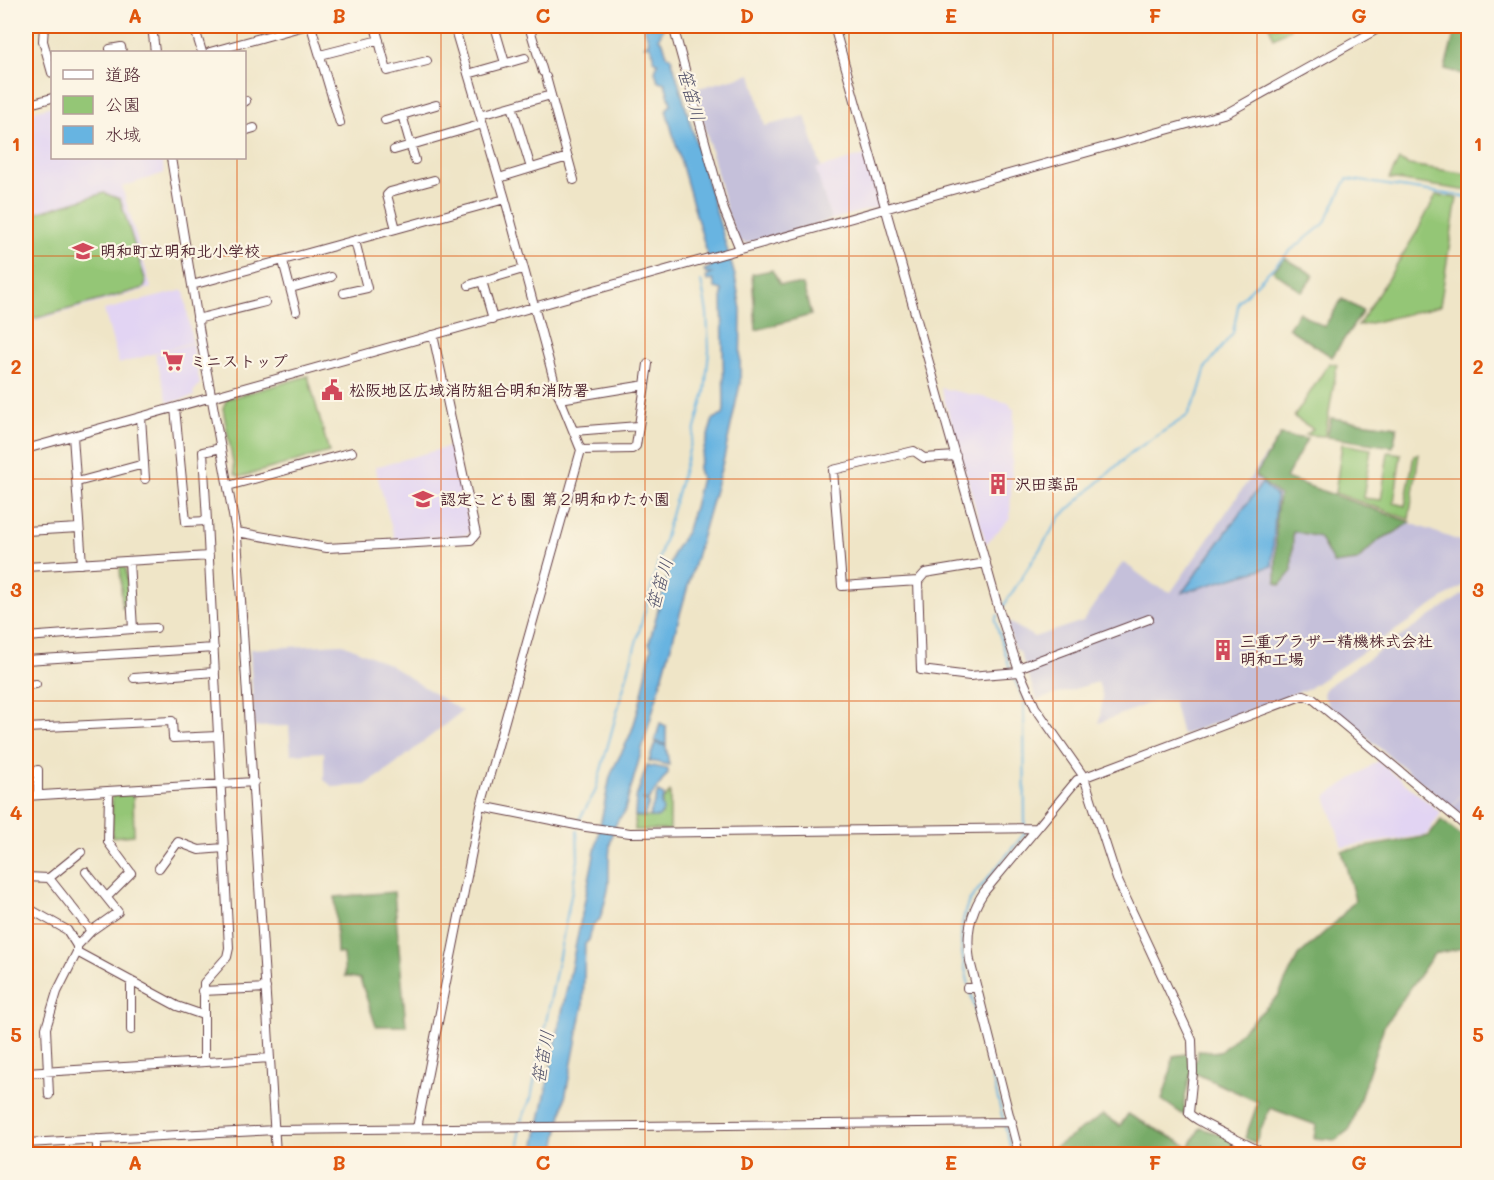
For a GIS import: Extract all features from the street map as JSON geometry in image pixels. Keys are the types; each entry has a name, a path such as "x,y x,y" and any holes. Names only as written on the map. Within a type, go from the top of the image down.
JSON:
{"street":[{"path":"44,26 43,41 51,69"},
{"path":"152,26 155,51"},
{"path":"194,26 202,51"},
{"path":"214,51 304,26"},
{"path":"311,26 340,123"},
{"path":"375,26 387,71 427,61"},
{"path":"417,1128 481,806 581,450 560,399 454,26"},
{"path":"494,26 505,63"},
{"path":"529,26 574,180"},
{"path":"673,26 724,210 740,249"},
{"path":"834,26 1015,672 1041,716 1084,777 1117,879 1192,1040 1193,1072 1188,1113 1197,1122 1220,1130 1265,1155"},
{"path":"26,449 1227,113 1383,26"},
{"path":"320,55 379,40"},
{"path":"110,49 121,47 122,51"},
{"path":"468,74 525,58"},
{"path":"480,115 551,95"},
{"path":"26,105 51,98"},
{"path":"385,120 436,105"},
{"path":"512,106 531,168"},
{"path":"402,115 416,160"},
{"path":"394,150 483,124"},
{"path":"246,130 254,128"},
{"path":"499,178 568,158"},
{"path":"171,159 237,532 276,1155"},
{"path":"396,229 387,195 390,192 434,180"},
{"path":"192,285 505,199"},
{"path":"345,293 367,288 355,241"},
{"path":"283,261 296,311"},
{"path":"469,285 523,269"},
{"path":"291,288 331,277"},
{"path":"482,281 493,319"},
{"path":"198,319 265,302"},
{"path":"237,532 327,548 471,540 476,534 433,335"},
{"path":"581,450 632,449 636,446 648,364"},
{"path":"560,399 645,385"},
{"path":"175,408 186,522 207,521"},
{"path":"141,417 145,479"},
{"path":"574,431 638,426"},
{"path":"73,435 82,564"},
{"path":"204,1062 202,991 206,978 220,965 228,952 203,452 221,448"},
{"path":"918,581 842,586 833,470 914,451 924,458 956,456"},
{"path":"228,486 352,452"},
{"path":"77,482 144,464"},
{"path":"26,531 80,528"},
{"path":"26,567 209,556"},
{"path":"129,561 133,629"},
{"path":"986,563 925,573 918,581 921,670 970,676 1015,672 1149,619"},
{"path":"26,636 156,628"},
{"path":"26,660 214,648"},
{"path":"134,678 215,672"},
{"path":"26,685 36,684"},
{"path":"1019,1155 1007,1122 972,988 968,948 971,917 984,892 1029,828 1075,782 1304,695 1312,699 1468,828"},
{"path":"26,728 172,720 173,738 218,736"},
{"path":"38,770 38,795"},
{"path":"26,796 254,782"},
{"path":"106,897 131,873 108,842 109,792"},
{"path":"481,806 628,833 1029,828"},
{"path":"159,868 178,842 199,850 224,848"},
{"path":"26,877 49,878 81,852"},
{"path":"49,1095 46,1028 57,992 77,949 91,931 118,912 86,872"},
{"path":"49,878 91,931"},
{"path":"26,908 67,930 77,949 177,1006 203,1015"},
{"path":"131,981 131,1030"},
{"path":"202,991 266,988"},
{"path":"26,1073 270,1058"},
{"path":"26,1143 275,1130 1007,1122"},
{"path":"97,1139 97,1155"}],"shaded area":[{"path":"751,74 765,126 805,116 821,167 816,169 831,220 744,244 743,241 739,243 727,211 695,89"},
{"name":"明和町立明和北小学校","path":"51,106 51,159 162,159 164,173 122,187 151,288 26,323 26,213 33,211 26,183 26,113"},
{"path":"868,154 881,206 831,220 816,169"},
{"path":"184,290 192,342 119,364 104,310"},
{"path":"192,343 200,384 193,392 194,396 168,403 155,354"},
{"path":"941,388 1010,403 1011,408 1014,409 1010,518 986,544"},
{"path":"1280,435 1307,439 1287,478 1465,543 1468,545 1468,582 1309,688 1182,735 1173,701 1147,704 1099,723 1103,697 1098,682 1037,700 1020,652 1014,648 1006,620 1034,637 1083,621 1123,562 1154,585 1171,592"},
{"name":"認定こども園 第２明和ゆたか園","path":"452,446 470,531 467,535 395,540 375,467"},
{"path":"1468,591 1468,786 1451,807 1328,705 1323,694 1326,687"},
{"path":"343,644 388,664 462,711 387,771 365,785 333,787 324,780 324,752 291,754 289,726 254,727 250,649"},
{"path":"1378,761 1441,813 1426,835 1342,847 1326,796"},
{"path":"1468,787 1468,822 1451,808"}],"green space":[{"path":"1269,26 1289,26 1290,29 1274,38"},
{"path":"1455,31 1468,35 1468,76 1445,69"},
{"path":"1399,160 1409,165 1468,174 1468,191 1389,179"},
{"name":"明和町立明和北小学校","path":"104,193 120,199 146,282 144,288 26,321 26,216"},
{"path":"1436,195 1457,198 1440,306 1358,326 1417,232"},
{"path":"1285,258 1314,275 1302,292 1273,271"},
{"path":"772,270 780,284 803,285 811,315 756,330 752,274"},
{"path":"1342,299 1363,311 1332,357 1288,328 1299,312 1324,327"},
{"path":"1329,363 1337,365 1325,436 1306,435 1313,429 1294,417"},
{"path":"308,376 329,452 240,477 235,474 223,408 227,399"},
{"path":"1331,418 1397,427 1393,447 1327,437"},
{"path":"1280,435 1307,439 1286,478 1410,522 1380,539 1357,561 1334,564 1319,537 1293,531 1292,571 1280,585 1276,583 1276,515 1279,495 1255,476"},
{"path":"1342,444 1371,449 1363,498 1381,500 1388,452 1401,454 1394,503 1405,506 1414,455 1419,454 1409,519 1335,493"},
{"path":"120,564 126,569 129,607 122,608"},
{"path":"133,792 134,835 112,837 112,794"},
{"path":"670,792 670,830 635,830 635,817 658,817 662,814 662,801"},
{"path":"1441,820 1468,841 1468,947 1434,954 1384,1026 1350,1129 1336,1140 1314,1138 1316,1125 1270,1108 1255,1143 1245,1138 1258,1102 1197,1074 1190,1076 1184,1102 1185,1116 1162,1100 1173,1056 1186,1054 1191,1062 1197,1060 1198,1051 1220,1052 1278,996 1298,956 1337,921 1355,900 1342,851 1429,836"},
{"path":"394,892 406,1026 376,1026 360,979 345,976 343,954 337,953 335,897"},
{"path":"1128,1114 1189,1147 1200,1128 1220,1134 1252,1151 1251,1154 1045,1154 1103,1115 1120,1126"}],"water":[{"path":"644,26 664,26 659,38 663,42 667,56 671,57 735,276 741,309 740,384 724,458 624,813 614,827 609,855 609,886 606,900 600,919 593,925 589,940 585,944 583,1007 554,1154 533,1154 610,777 630,736 635,720 651,648 649,643 674,551 686,533 694,507 701,478 698,469 713,419 723,415 724,409 722,290 715,288 713,280 707,281 706,277 712,274 704,270 711,267 666,110 671,104 665,83 658,81 655,71 658,63 653,59 654,54 649,45 644,46 649,42"},
{"path":"1262,483 1276,496 1272,566 1182,593"},
{"path":"660,723 666,726 666,745 655,741"},
{"path":"655,743 666,746 669,765 649,761"},
{"path":"647,765 668,769 668,773 648,801 642,799 649,803 644,817 635,816 636,798"},
{"path":"658,792 664,795 661,803 663,811 659,817 649,817"}],"waterway":[{"path":"1001,610 1061,516 1132,452 1187,416 1198,395 1206,367 1233,333 1239,301 1291,250 1324,224 1347,179 1468,197"},
{"name":"笹笛川","path":"579,820 595,792 705,392 709,350 707,313 701,281"},
{"path":"969,985 961,943 962,922 969,901 1025,833 1024,700 1010,669 995,620 998,615"},
{"name":"笹笛川","path":"521,1121 531,1098 578,860 577,831"},
{"path":"970,990 1012,1154"},
{"path":"519,1130 520,1154"}],"place":[{"name":"明和町立明和北小学校","path":"83,251"},
{"name":"ミニストップ","path":"173,361"},
{"name":"松阪地区広域消防組合明和消防署","path":"332,390"},
{"name":"沢田薬品","path":"998,484"},
{"name":"認定こども園 第２明和ゆたか園","path":"423,499"},
{"name":"三重ブラザー精機株式会社 明和工場","path":"1223,650"}]}
